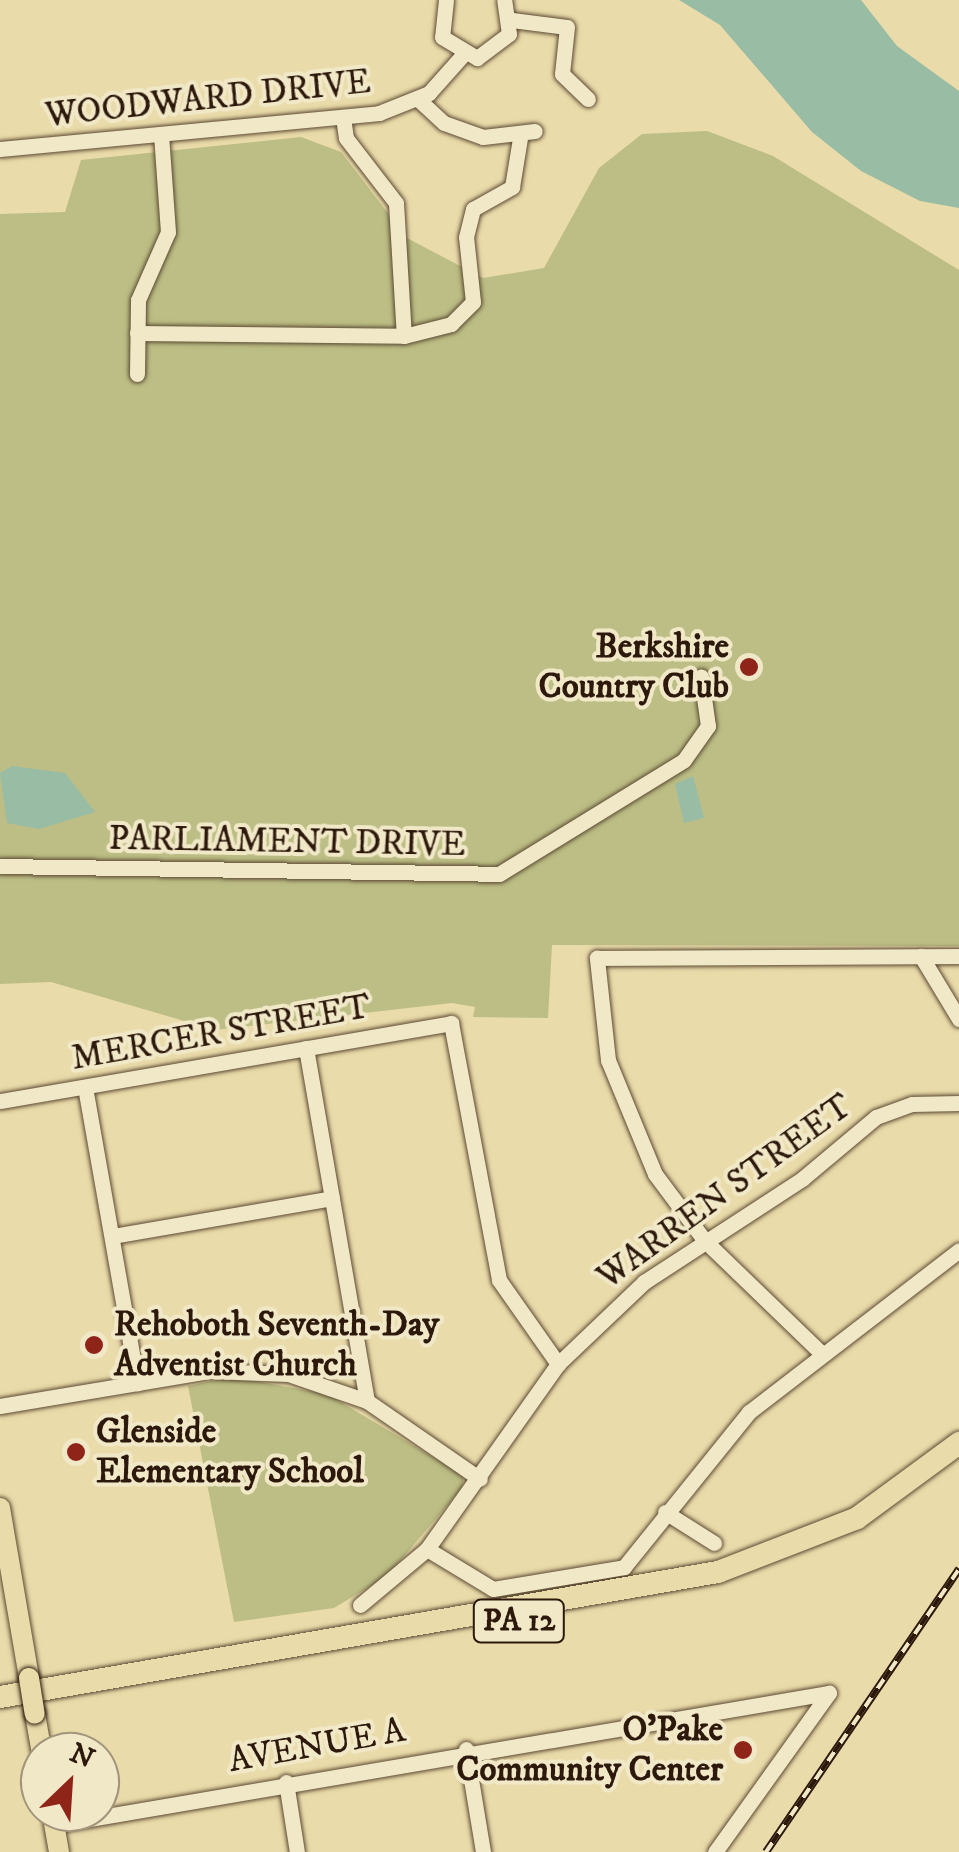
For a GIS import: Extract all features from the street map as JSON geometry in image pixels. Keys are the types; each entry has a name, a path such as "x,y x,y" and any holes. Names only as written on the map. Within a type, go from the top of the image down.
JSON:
{"highway":[{"name":"PA 12","path":"0,1697 730,1568 857,1518 959,1444"},
{"name":"PA 12","path":"0,1710 722,1584 846,1538 959,1461"}],"main road":[{"path":"0,1508 38,1732"}],"street":[{"path":"446,0 442,37 462,56"},
{"path":"504,0 512,20 567,27 562,74 588,99"},
{"name":"WOODWARD DRIVE","path":"0,149 343,117 418,99 462,56 490,54 512,20"},
{"name":"WOODWARD DRIVE","path":"404,336 470,310 473,208 512,188 527,135 444,124 418,99"},
{"path":"137,333 404,336 396,203 346,138 343,117"},
{"path":"137,374 138,300 168,232 161,134"},
{"name":"PARLIAMENT DRIVE","path":"0,866 499,874 684,760 708,726 701,676"},
{"path":"920,956 959,1019"},
{"path":"821,1353 705,1242 656,1174 616,1091 597,958 959,956"},
{"name":"MERCER STREET","path":"0,1101 452,1023 499,1280 558,1364"},
{"path":"306,1048 367,1401"},
{"path":"85,1086 137,1383"},
{"name":"WARREN STREET","path":"360,1605 427,1549 558,1364 629,1295 876,1117 912,1104 959,1103"},
{"path":"112,1236 332,1198"},
{"path":"427,1549 488,1588 624,1567 730,1431 821,1353 959,1250"},
{"path":"0,1406 137,1383 259,1370 367,1401 480,1479"},
{"path":"665,1512 714,1543"},
{"name":"AVENUE A","path":"120,1808 829,1693 715,1852"},
{"path":"466,1749 483,1852"},
{"path":"286,1782 297,1852"}],"shaded area":[{"path":"679,0 861,0 897,46 959,91 959,208 920,201 861,171 812,132 720,25"},
{"name":"Berkshire Country Club","path":"707,131 773,156 959,270 959,946 552,945 548,1018 473,1017 475,1007 452,1003 215,1030 51,982 0,984 0,214 65,212 81,160 301,137 341,152 407,238 483,278 544,268 599,168 642,134"},
{"path":"12,766 65,773 95,812 39,829 7,823 0,773"},
{"path":"693,776 704,818 684,823 675,784"},
{"path":"231,1377 327,1394 463,1475 463,1487 387,1576 334,1608 234,1622 188,1386"}],"railway":[{"path":"766,1852 959,1569"}],"place":[{"name":"Berkshire Country Club","path":"749,667"},
{"name":"Rehoboth Seventh-Day Adventist Church","path":"94,1345"},
{"name":"Glenside Elementary School","path":"76,1452"},
{"name":"O’Pake Community Center","path":"743,1750"}]}
